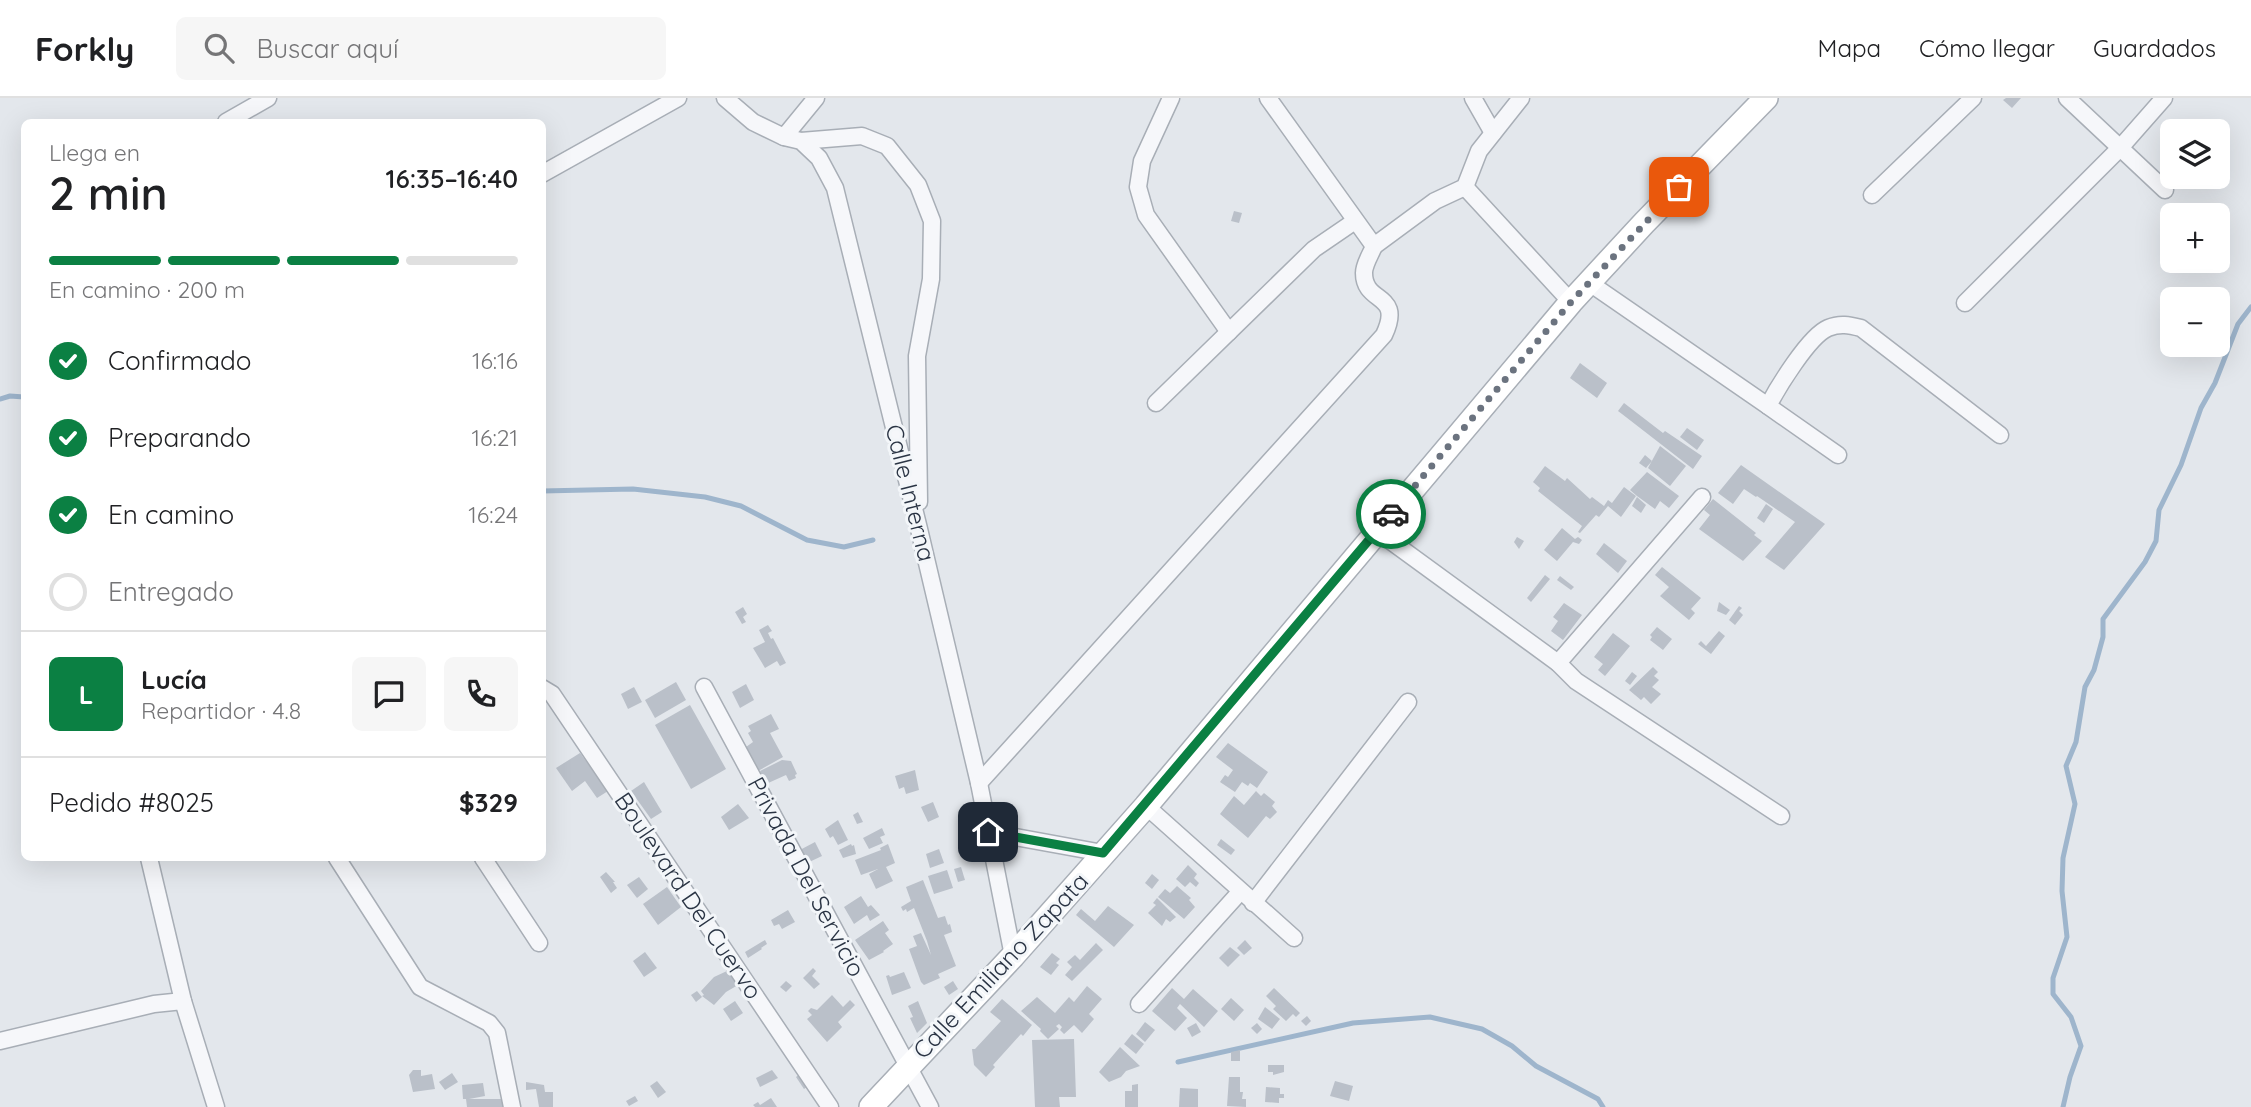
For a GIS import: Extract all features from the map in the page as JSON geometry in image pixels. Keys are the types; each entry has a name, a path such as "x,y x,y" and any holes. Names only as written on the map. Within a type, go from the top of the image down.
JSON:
{"main road":[{"name":"Calle Emiliano Zapata","path":"871,1107 1013,956 1146,806 1571,302 1766,98"}],"street":[{"path":"231,119 268,98"},
{"path":"546,172 678,98"},
{"path":"725,98 753,122 792,139 862,135 887,146 918,185 932,221 931,279 917,356 919,528"},
{"path":"792,139 816,98"},
{"path":"1171,98 1142,161 1138,187 1146,215 1229,332"},
{"path":"1268,98 1374,246"},
{"path":"1473,98 1493,133"},
{"path":"979,783 1384,335 1390,313 1386,302 1369,290 1364,270 1374,246 1434,201 1465,187 1479,151 1521,98"},
{"path":"1872,195 1973,98"},
{"path":"2067,98 2165,190"},
{"path":"1965,303 2120,148 2164,98"},
{"name":"Calle Interna","path":"792,139 820,158 835,188 979,783 1013,956"},
{"path":"1465,187 1571,302"},
{"path":"1156,403 1314,248 1355,221"},
{"path":"1591,284 1839,455"},
{"path":"1768,406 1779,385 1819,334 1830,327 1845,324 1861,328 2000,435"},
{"path":"1558,663 1702,497"},
{"path":"1377,531 1558,663 1576,681 1781,816"},
{"name":"Privada Del Servicio","path":"704,687 929,1107"},
{"name":"Boulevard Del Cuervo","path":"546,690 552,694 830,1107"},
{"path":"1253,903 1408,702"},
{"path":"1146,806 1294,938"},
{"path":"988,832 1103,853"},
{"path":"150,861 183,1001 216,1107"},
{"path":"339,861 420,987 489,1023 498,1033 512,1107"},
{"path":"484,861 539,943"},
{"path":"1139,1004 1240,892"},
{"path":"0,1041 154,1004 183,1001"}],"building":[{"path":"2021,98 2012,108 2003,100"},
{"path":"1234,211 1242,213 1239,223 1231,221"},
{"path":"1580,363 1607,383 1597,398 1570,378"},
{"path":"1624,403 1663,433 1665,431 1702,456 1693,469 1618,411"},
{"path":"1687,428 1704,440 1697,450 1680,437"},
{"path":"1660,446 1686,466 1670,486 1648,468"},
{"path":"1645,455 1652,461 1646,468 1639,463"},
{"path":"1741,465 1825,524 1784,570 1765,557 1795,522 1744,489 1733,504 1718,493"},
{"path":"1545,466 1565,481 1567,478 1590,499 1592,497 1604,506 1608,500 1612,503 1624,487 1636,496 1621,517 1608,506 1580,533 1578,532 1582,526 1538,491 1540,488 1533,482"},
{"path":"1647,472 1679,496 1669,508 1660,501 1655,509 1630,490"},
{"path":"1637,497 1646,505 1641,513 1632,506"},
{"path":"1713,499 1756,533 1754,535 1762,541 1743,561 1699,529 1710,515 1704,510"},
{"path":"1766,504 1773,509 1764,523 1757,518"},
{"path":"1562,528 1575,539 1578,537 1582,540 1579,544 1573,542 1557,561 1544,550"},
{"path":"1517,537 1524,541 1519,549 1514,542"},
{"path":"1604,543 1627,561 1618,573 1596,554"},
{"path":"1662,567 1701,598 1691,609 1695,613 1689,620 1660,596 1669,587 1655,575"},
{"path":"1545,575 1550,579 1531,602 1527,598"},
{"path":"1560,576 1574,587 1571,590 1557,580"},
{"path":"1719,602 1730,610 1726,615 1717,611"},
{"path":"1564,603 1582,615 1563,640 1551,631 1558,621 1553,617"},
{"path":"1739,606 1743,615 1735,625 1729,620"},
{"path":"743,607 747,614 743,617 746,622 742,624 735,612"},
{"path":"768,625 772,631 768,633 786,663 780,666 777,661 765,668 753,648 765,642 759,630"},
{"path":"1657,627 1672,639 1663,650 1650,640 1650,635"},
{"path":"1719,631 1725,636 1711,654 1698,644 1701,641 1706,646"},
{"path":"1613,633 1630,646 1605,676 1598,670 1603,664 1594,657"},
{"path":"1653,667 1658,672 1654,676 1659,680 1652,687 1661,694 1651,704 1644,697 1641,700 1629,690"},
{"path":"1632,672 1637,676 1630,685 1625,681"},
{"path":"676,682 686,700 655,718 645,700"},
{"path":"746,684 754,700 740,708 732,692"},
{"path":"634,687 642,702 628,709 621,694"},
{"path":"690,705 726,769 691,789 655,725"},
{"path":"771,714 779,729 770,733 783,757 758,771 746,747 753,742 748,726"},
{"path":"1228,743 1268,772 1257,788 1242,782 1235,792 1220,782 1233,770 1216,757"},
{"path":"580,753 608,791 597,798 585,781 572,791 556,768"},
{"path":"782,760 791,761 796,778 789,781 786,775 766,784 760,771"},
{"path":"915,770 919,790 906,794 904,787 899,789 895,776"},
{"path":"644,782 662,812 651,819 631,791"},
{"path":"1256,791 1261,796 1264,793 1275,802 1272,806 1277,812 1270,819 1266,816 1248,838 1220,814 1234,796 1244,805"},
{"path":"933,802 939,817 928,822 921,807"},
{"path":"738,804 749,818 729,830 721,817"},
{"path":"858,812 863,822 857,824 853,815"},
{"path":"838,820 848,840 838,845 825,829"},
{"path":"882,828 885,835 880,837 883,843 869,849 863,838"},
{"path":"1221,839 1235,850 1231,855 1217,845"},
{"path":"815,842 822,856 805,864 798,851"},
{"path":"888,844 895,863 886,867 893,881 876,889 869,874 878,869 861,875 855,860 881,850 880,848"},
{"path":"854,845 856,854 843,858 839,850"},
{"path":"939,849 944,863 930,868 926,854"},
{"path":"1188,865 1197,874 1194,878 1199,883 1196,887 1190,882 1185,887 1176,879"},
{"path":"961,867 965,880 958,882 954,869"},
{"path":"947,870 953,888 934,894 928,876"},
{"path":"606,872 617,888 611,893 600,877"},
{"path":"1152,874 1159,880 1152,889 1145,883"},
{"path":"639,877 648,889 637,898 627,885"},
{"path":"923,880 938,918 945,916 948,925 950,924 952,932 944,935 956,966 938,974 940,978 924,985 909,949 917,946 913,936 921,933 931,955 927,941 914,908 907,912 901,907 911,901 906,887"},
{"path":"1177,886 1191,898 1189,900 1195,907 1184,919 1158,897 1165,889 1170,893"},
{"path":"667,887 681,907 658,925 643,904"},
{"path":"861,896 868,907 871,905 880,915 870,921 867,915 854,924 844,907"},
{"path":"1157,898 1176,917 1170,922 1166,919 1162,926 1148,913 1156,905 1153,903"},
{"path":"1108,906 1134,925 1114,947 1076,915 1081,909 1095,921"},
{"path":"788,910 795,922 782,929 779,924 774,926 771,920"},
{"path":"883,921 889,930 885,933 893,944 869,960 855,940"},
{"path":"765,940 767,944 748,958 745,952"},
{"path":"1245,940 1252,948 1244,955 1237,948"},
{"path":"1096,943 1103,950 1072,981 1065,975 1072,967 1067,962 1075,955 1080,960"},
{"path":"1230,947 1240,955 1228,967 1219,958"},
{"path":"645,952 657,968 644,977 633,961"},
{"path":"1052,953 1060,959 1051,975 1040,967"},
{"path":"813,968 816,971 812,976 820,984 814,989 803,978"},
{"path":"727,971 738,985 726,992 714,1005 702,996 704,995 701,991 714,977"},
{"path":"904,972 911,988 892,995 886,976"},
{"path":"786,981 792,986 786,992 780,987"},
{"path":"953,981 958,989 949,995 944,987"},
{"path":"1087,986 1102,999 1089,1014 1094,1019 1082,1033 1074,1025 1064,1034 1059,1024 1056,1026 1059,1029 1048,1039 1021,1011 1037,997 1055,1013 1069,997 1074,1002"},
{"path":"1172,988 1184,999 1193,989 1218,1011 1204,1027 1180,1004 1177,1008 1187,1018 1175,1031 1152,1011"},
{"path":"1274,988 1300,1013 1296,1017 1293,1014 1286,1021 1273,1009 1276,1006 1266,996"},
{"path":"697,991 702,997 696,1002 691,995"},
{"path":"832,995 843,1007 850,1000 855,1005 838,1022 842,1027 827,1042 807,1019 812,1015 808,1011 811,1008 817,1010"},
{"path":"1231,998 1244,1010 1234,1021 1221,1009"},
{"path":"1002,999 1032,1025 993,1065 995,1067 986,1077 974,1065 972,1049 1001,1021 990,1012"},
{"path":"735,1001 743,1013 731,1021 723,1009"},
{"path":"918,1001 927,1023 917,1033 908,1006"},
{"path":"1265,1007 1280,1019 1272,1029 1258,1019"},
{"path":"1307,1016 1311,1021 1306,1026 1301,1021"},
{"path":"1145,1022 1155,1030 1145,1042 1136,1034"},
{"path":"1196,1023 1201,1032 1192,1037 1187,1028"},
{"path":"1257,1023 1262,1029 1257,1034 1251,1028"},
{"path":"1132,1034 1144,1044 1136,1054 1124,1044"},
{"path":"1074,1039 1076,1097 1059,1097 1060,1107 1035,1107 1032,1040"},
{"path":"1120,1047 1140,1066 1109,1082 1099,1072"},
{"path":"1240,1050 1240,1061 1231,1061 1231,1052"},
{"path":"1268,1065 1284,1065 1284,1072 1273,1075 1273,1072 1268,1072"},
{"path":"413,1070 421,1070 421,1076 432,1074 435,1089 413,1092 409,1075"},
{"path":"772,1070 778,1078 760,1087 756,1078"},
{"path":"805,1070 814,1082 804,1089 796,1077"},
{"path":"452,1073 458,1082 445,1090 439,1082"},
{"path":"1229,1077 1240,1077 1240,1092 1243,1092 1242,1099 1246,1099 1246,1107 1227,1106"},
{"path":"657,1081 666,1092 658,1098 650,1086"},
{"path":"1335,1081 1353,1086 1349,1101 1330,1096"},
{"path":"526,1082 544,1085 545,1092 553,1092 553,1107 539,1107 536,1089 526,1090"},
{"path":"483,1083 485,1096 469,1099 505,1099 506,1107 467,1107 466,1099 463,1099 462,1085"},
{"path":"1138,1084 1138,1107 1125,1107 1125,1091 1132,1091 1132,1085"},
{"path":"1266,1087 1280,1088 1280,1094 1284,1094 1284,1098 1279,1098 1279,1103 1265,1102"},
{"path":"1180,1088 1198,1089 1198,1107 1179,1107"},
{"path":"635,1096 638,1101 629,1106 626,1101"},
{"path":"771,1098 777,1107 753,1105 758,1102 760,1105"}],"waterway":[{"path":"2063,1107 2081,1046 2071,1017 2053,994 2053,978 2067,937 2062,891 2063,858 2075,804 2066,766 2076,742 2085,687 2094,670 2103,637 2103,619 2145,562 2156,541 2159,510 2181,465 2201,408 2215,383 2238,324 2251,307"},
{"path":"0,399 21,397"},
{"path":"546,491 633,489 705,497 741,506 807,540 844,547 873,540"},
{"path":"1178,1062 1353,1023 1430,1017 1482,1029 1512,1046 1536,1066 1598,1099 1603,1107"}],"way so far":[{"path":"1391,514 1571,302 1591,284 1679,187"}],"route":[{"path":"988,832 1103,853 1146,806 1391,514"}]}
